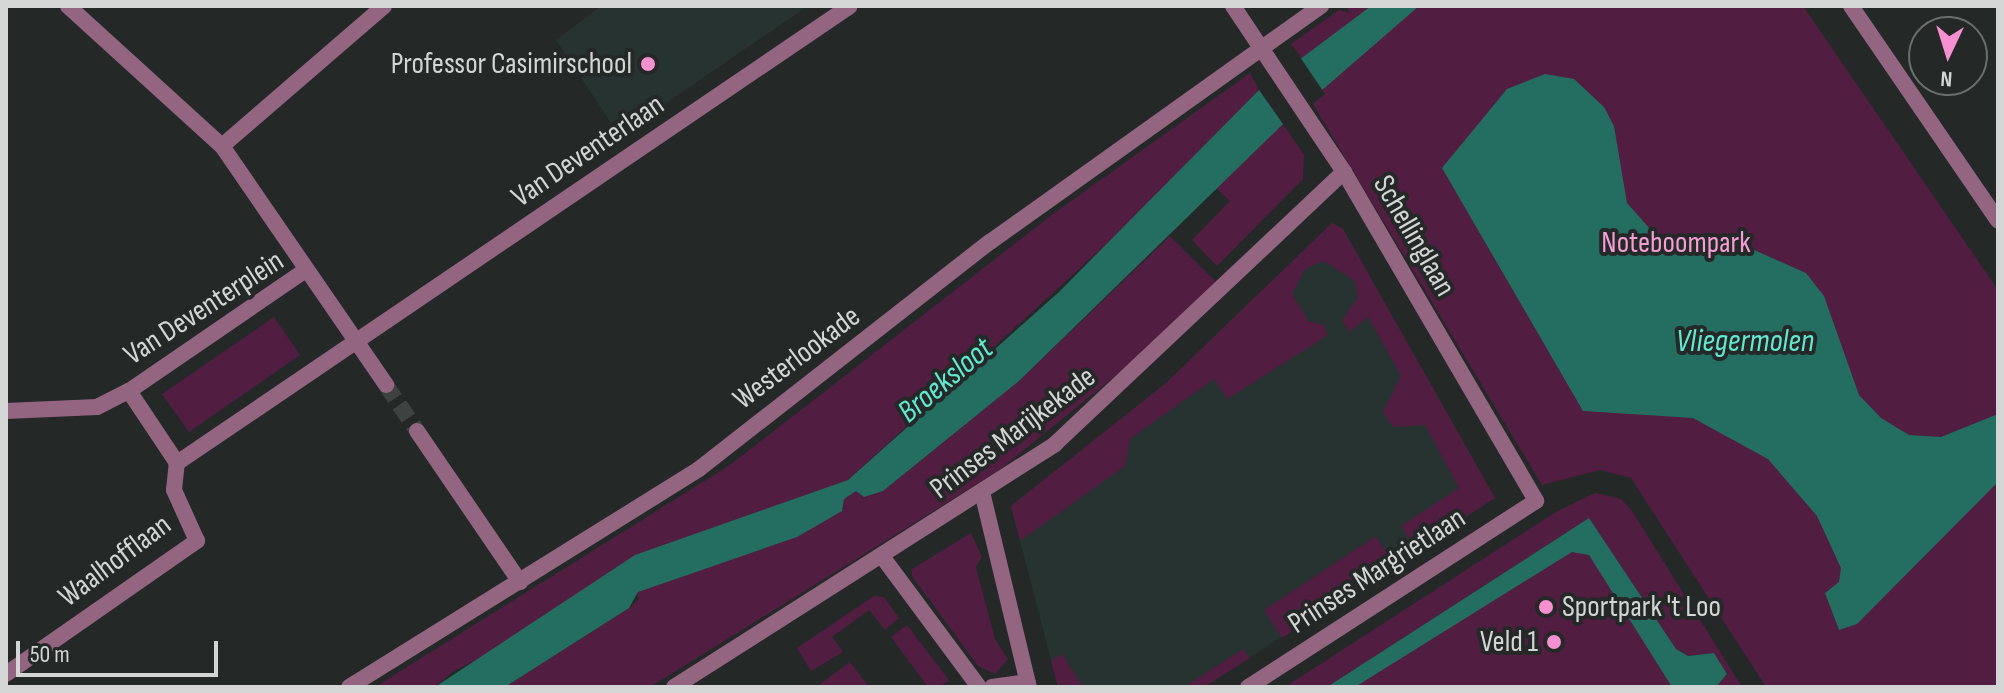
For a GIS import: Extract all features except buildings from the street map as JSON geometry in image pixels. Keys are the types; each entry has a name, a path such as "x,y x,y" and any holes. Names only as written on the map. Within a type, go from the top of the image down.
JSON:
{"street":[{"path":"68,6 222,146 304,271"},
{"path":"222,146 384,6"},
{"name":"Van Deventerlaan","path":"357,342 850,6"},
{"name":"Schellinglaan","path":"1233,6 1344,172 1536,501"},
{"name":"Westerlookade","path":"349,687 699,469 990,242 1321,6"},
{"path":"1851,6 1998,221"},
{"name":"Prinses Marijkekade","path":"674,687 983,496 1055,444 1143,367 1344,172"},
{"name":"Van Deventerplein","path":"177,463 129,391 304,271 386,385"},
{"path":"177,463 357,342"},
{"path":"6,411 97,407 129,391"},
{"path":"417,431 520,582"},
{"name":"Waalhofflaan","path":"6,674 197,541 174,490 177,463"},
{"path":"983,496 1029,685 992,687"},
{"name":"Prinses Margrietlaan","path":"1248,687 1536,501"},
{"path":"884,559 979,687"}],"shaded area":[{"name":"Professor Casimirschool","path":"601,6 808,6 619,135 556,40"},
{"path":"1332,223 1343,229 1495,498 1204,687 1058,687 1011,506 1166,383"}],"green space":[{"path":"1346,6 1371,6 1303,60 1291,44 1339,10 1350,13"},
{"name":"Noteboompark","path":"1402,6 1803,6 1998,290 1998,687 1766,687 1631,478 1600,470 1542,485 1308,96"},
{"path":"1250,73 1259,90 1134,219 849,479 452,672 435,687 375,687 730,465 1053,214"},
{"path":"1283,124 1304,155 1303,179 1217,266 1192,240 1230,201 1216,188"},
{"path":"1332,223 1343,229 1495,498 1415,549 1401,526 1459,488 1425,425 1393,427 1383,412 1401,376 1368,317 1349,332 1342,320 1358,298 1355,281 1324,261 1305,269 1292,294 1308,321 1324,325 1328,335 1227,399 1214,379 1130,439 1125,466 1020,541 1011,506 1166,383"},
{"path":"1170,236 1216,282 1136,359 998,471 650,687 505,687 629,608 639,599 637,592 856,491 883,491 1019,381"},
{"path":"274,317 300,355 189,432 162,394"},
{"path":"1595,493 1621,499 1632,511 1742,687 1716,687 1727,674 1714,653 1688,656 1676,649 1589,518 1327,687 1285,687 1556,512"},
{"name":"Sportpark 't Loo","path":"1582,527 1685,687 1337,687"},
{"path":"971,533 982,557 976,567 995,639 1008,659 995,674 978,666 912,576 912,569"},
{"path":"1376,536 1393,564 1282,638 1264,610"},
{"path":"874,596 884,597 899,618 885,630 869,610 832,637 843,652 811,671 797,648"},
{"path":"907,625 949,680 940,687 928,687 891,637"},
{"path":"1243,649 1250,658 1204,687 1184,687"},
{"path":"1062,654 1083,687 1058,687 1051,661"},
{"path":"850,662 869,687 822,687 820,684"}],"water":[{"path":"1371,6 1419,6 1283,124 1019,381 883,491 864,497 856,491 844,499 842,511 797,537 638,592 629,608 505,687 435,687 635,555 848,480 1059,292 1259,90"},
{"name":"Vliegermolen","path":"1545,74 1574,79 1604,107 1614,126 1627,203 1651,230 1673,241 1752,249 1806,273 1824,296 1859,395 1881,418 1909,435 1941,437 1998,414 1998,482 1857,624 1839,630 1825,593 1839,582 1841,568 1817,516 1768,459 1693,418 1583,411 1442,168 1507,89"},
{"path":"1589,518 1676,649 1688,656 1714,653 1727,674 1716,687 1672,687 1589,555 1572,552 1355,687 1327,687"}],"pier":[{"path":"1300,57 1325,94 1285,127 1257,87"}],"tunnel":[{"path":"386,385 417,431"}],"place":[{"name":"Professor Casimirschool","path":"648,64"},
{"name":"Sportpark 't Loo","path":"1546,607"},
{"name":"Veld 1","path":"1554,642"}],"water label":[{"name":"Broeksloot","path":"946,381"}]}
